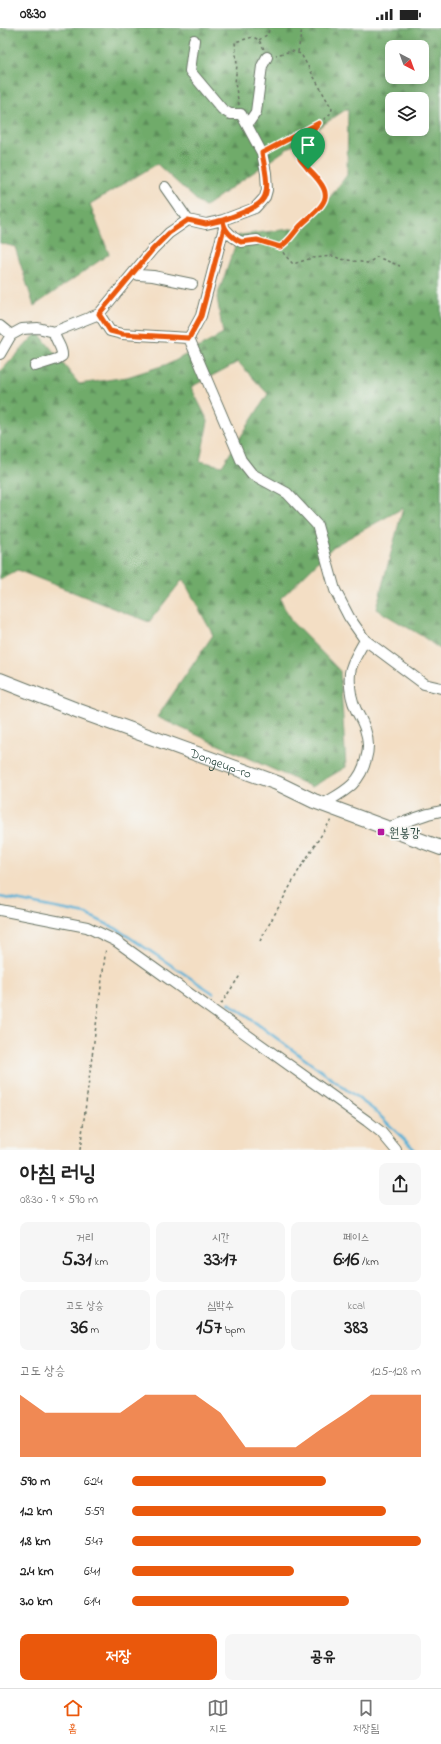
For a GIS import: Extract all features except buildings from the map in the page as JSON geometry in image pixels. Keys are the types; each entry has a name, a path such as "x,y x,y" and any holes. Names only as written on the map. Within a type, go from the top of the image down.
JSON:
{"main road":[{"name":"Dongeup-ro","path":"0,680 79,711 277,783 338,810 441,848"}],"street":[{"path":"165,187 188,220 206,224 223,224 254,208 265,197 267,190 262,153 241,114 230,114 222,109 190,71 194,40"},
{"path":"247,125 256,112 262,66 267,57"},
{"path":"0,354 11,335 22,329 38,328 54,332 99,314 169,233 188,220"},
{"path":"223,224 233,237 241,242 257,240"},
{"path":"189,338 201,316 223,224"},
{"path":"134,273 192,284"},
{"path":"99,314 110,331 122,334 189,338"},
{"path":"0,326 11,335"},
{"path":"35,366 62,356 62,350 54,337 54,332"},
{"path":"189,338 241,460 252,474 288,493 316,525 335,590 349,617 365,640 424,684 441,688"},
{"path":"323,804 347,789 359,778 365,766 369,748 365,729 355,708 352,697 350,672 355,657 365,640"},
{"path":"387,828 441,811"},
{"path":"0,910 87,927 110,938 367,1121 381,1132 396,1150"}],"path":[{"path":"259,40 268,34 269,28"},
{"path":"298,52 302,28"},
{"path":"241,114 235,83 237,65 235,42 253,36 259,40 267,57 292,50 298,52 304,58 332,109 330,115 319,123 262,153"},
{"path":"280,247 284,245 302,224 318,210 326,198 324,187 300,158 305,144 319,123"},
{"path":"257,240 280,247 293,264 312,258 334,256 340,259 368,263 377,257 400,266"},
{"path":"260,941 299,870 338,810"},
{"path":"80,1150 107,946 110,938"},
{"path":"215,1012 241,974"}],"green space":[{"path":"0,28 441,28 441,650 422,636 376,609 403,508 334,546 280,599 291,621 340,671 346,767 312,787 157,717 213,635 183,579 149,622 17,570 0,580 0,372 38,332 79,384 127,377 171,363 223,334 217,297 239,235 307,227 347,175 348,108 204,207 157,164 90,204 109,254 34,306 15,247 0,243","holes":["238,362 268,394 222,466 200,461 208,421 191,387"]}],"waterway":[{"path":"0,897 86,914 117,929 213,993"},
{"path":"229,1003 374,1110 415,1150"}],"place":[{"name":"원봉강","path":"381,832"}],"route":[{"path":"308,169 301,160 300,155 302,149 319,123 262,153 266,174 267,190 265,197 254,208 223,220 224,228 201,316 189,338 122,334 110,331 99,314 153,249 169,233 188,220 206,224 223,220 224,228 233,237 241,242 245,243 257,240 280,247 284,245 291,235 318,210 326,198 324,187 308,169"}]}
